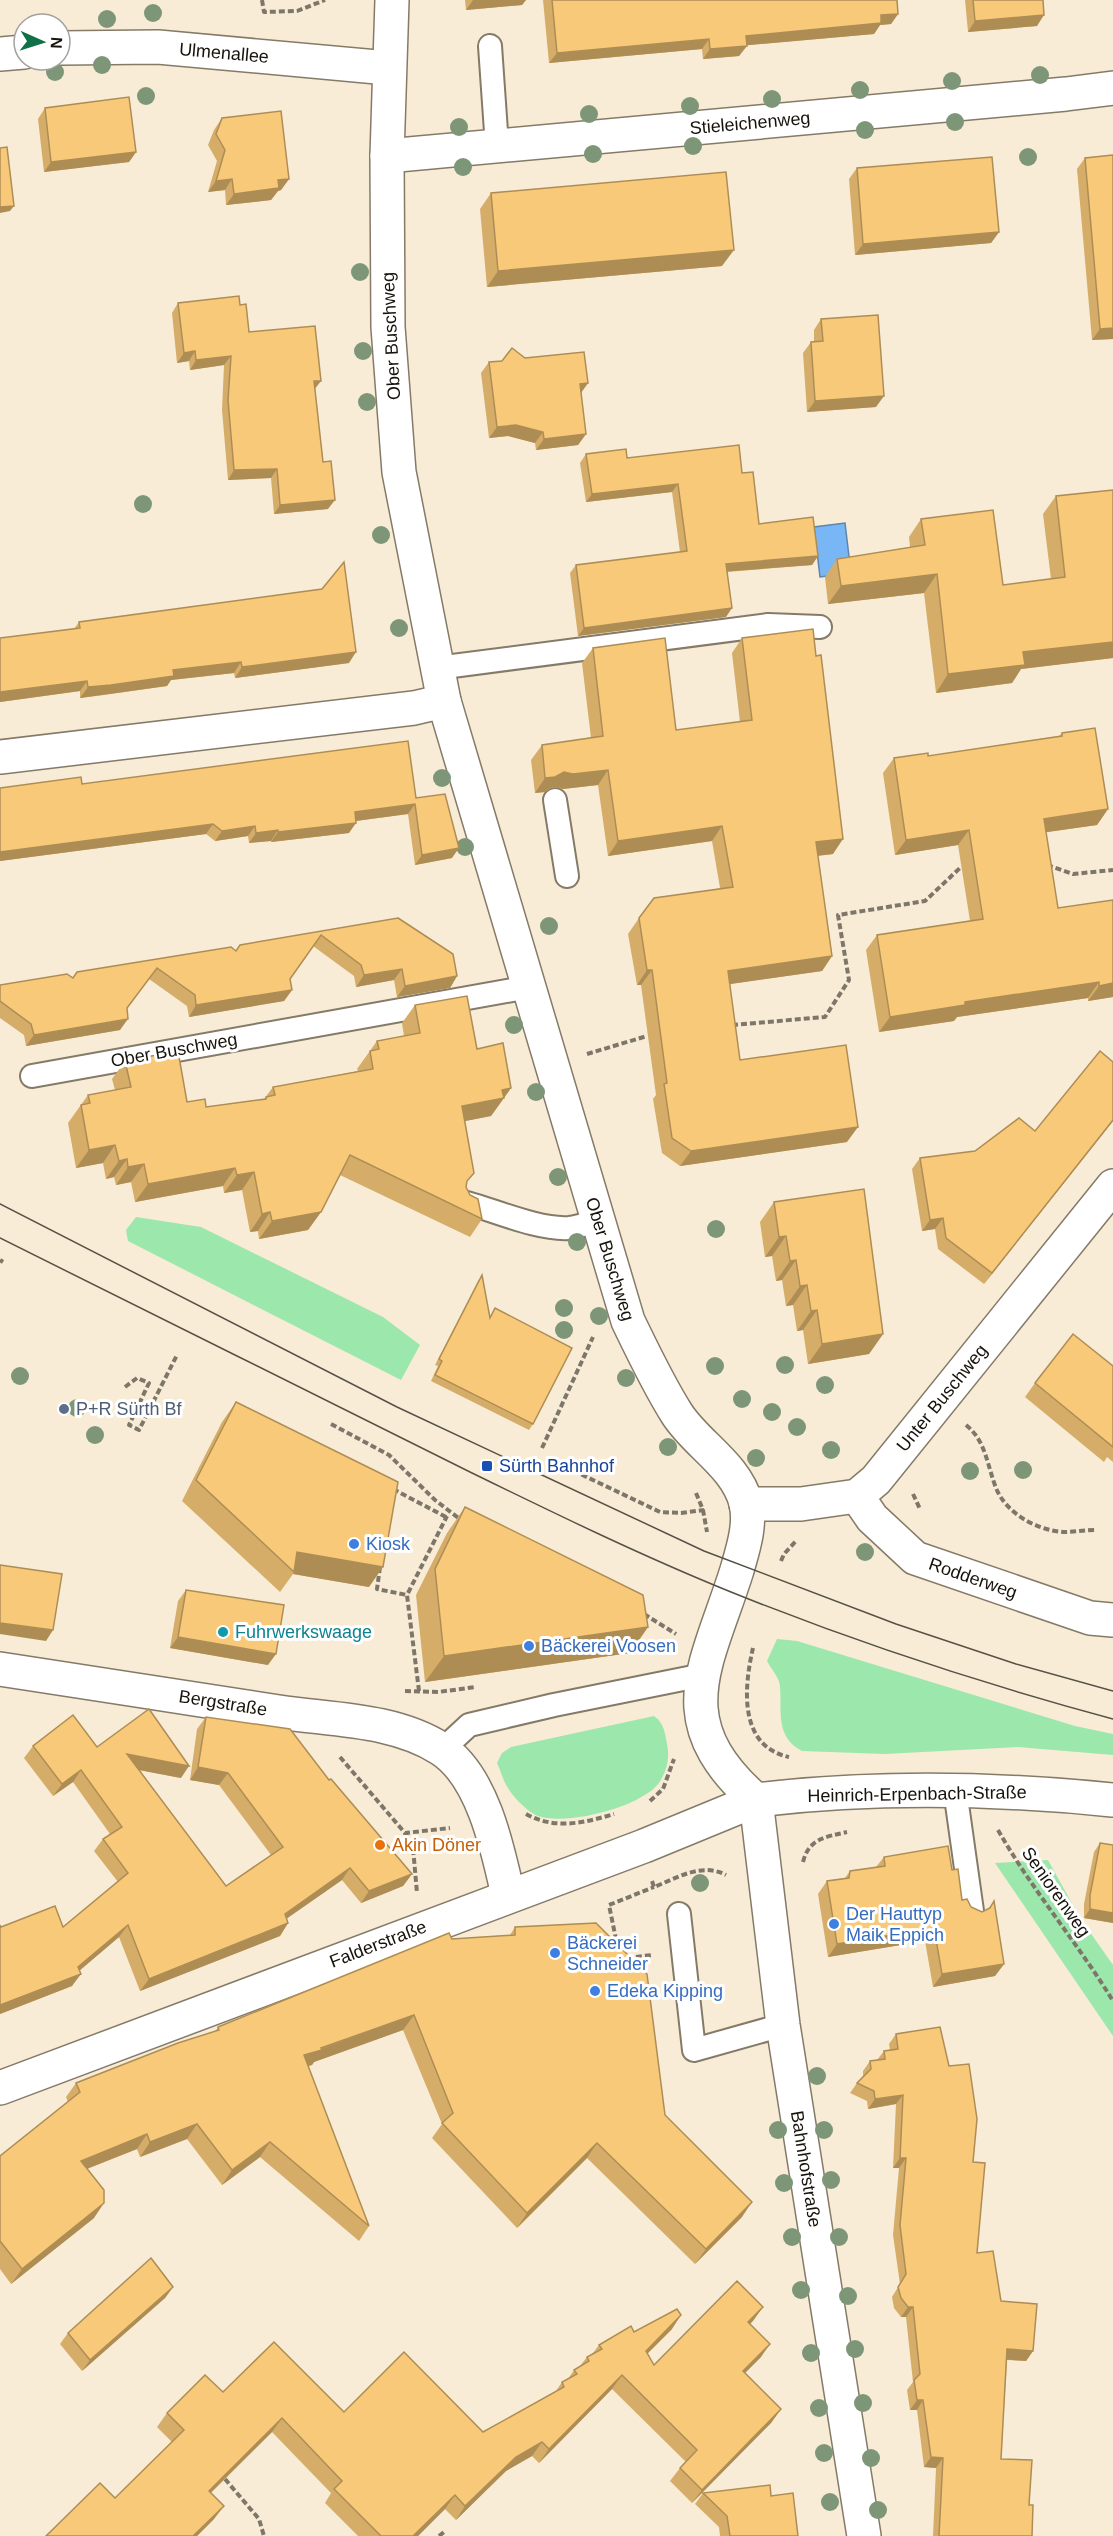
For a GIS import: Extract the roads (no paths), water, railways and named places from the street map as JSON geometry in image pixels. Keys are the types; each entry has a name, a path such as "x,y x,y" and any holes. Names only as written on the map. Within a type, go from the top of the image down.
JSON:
{"street":[{"name":"Ober Buschweg","path":"392,0 388,68 388,327 399,472 444,701 628,1321 646,1360 678,1415 735,1479 746,1504"},
{"name":"Ulmenallee","path":"72,48 158,47 388,68"},
{"name":"Stieleichenweg","path":"387,156 1113,88"},
{"path":"0,757 414,708 444,701"},
{"name":"Unter Buschweg","path":"857,1496 876,1480 1107,1204"},
{"path":"756,1800 733,1780 716,1758 705,1733 700,1706 703,1675 709,1649 744,1547 746,1504 801,1504 857,1496"},
{"name":"Rodderweg","path":"857,1496 872,1518 915,1558 1090,1618 1113,1620"},
{"name":"Bergstraße","path":"0,1669 329,1720 393,1727 442,1750 461,1768 483,1805 508,1895"},
{"name":"Heinrich-Erpenbach-Straße","path":"756,1800 802,1795 955,1790 1013,1791 1113,1800"},
{"name":"Falderstraße","path":"0,2088 508,1895 644,1846 756,1800"},
{"name":"Bahnhofstraße","path":"756,1800 783,2025 864,2536"}],"lane":[{"path":"490,46 497,146"},
{"path":"437,668 768,625 820,627"},
{"path":"555,800 567,876"},
{"name":"Ober Buschweg","path":"32,1076 529,987"},
{"path":"467,1203 549,1225 569,1228 597,1221"},
{"path":"442,1750 469,1725 703,1675"},
{"path":"955,1790 972,1911"},
{"path":"679,1914 694,2050 783,2025"}],"water":[{"path":"845,523 851,573 820,577 814,527"}],"tram line":[{"path":"0,1204 397,1407 704,1551 896,1624 1016,1664 1113,1691"},
{"path":"0,1238 502,1488 698,1578 825,1628 920,1661 1113,1719"}],"place":[{"name":"P+R Sürth Bf","path":"64,1409"},
{"name":"Sürth Bahnhof","path":"487,1466"},
{"name":"Kiosk","path":"354,1544"},
{"name":"Fuhrwerkswaage","path":"223,1632"},
{"name":"Bäckerei Voosen","path":"529,1646"},
{"name":"Akin Döner","path":"380,1845"},
{"name":"Der Hauttyp Maik Eppich","path":"834,1924"},
{"name":"Bäckerei Schneider","path":"555,1953"},
{"name":"Edeka Kipping","path":"595,1991"}]}
